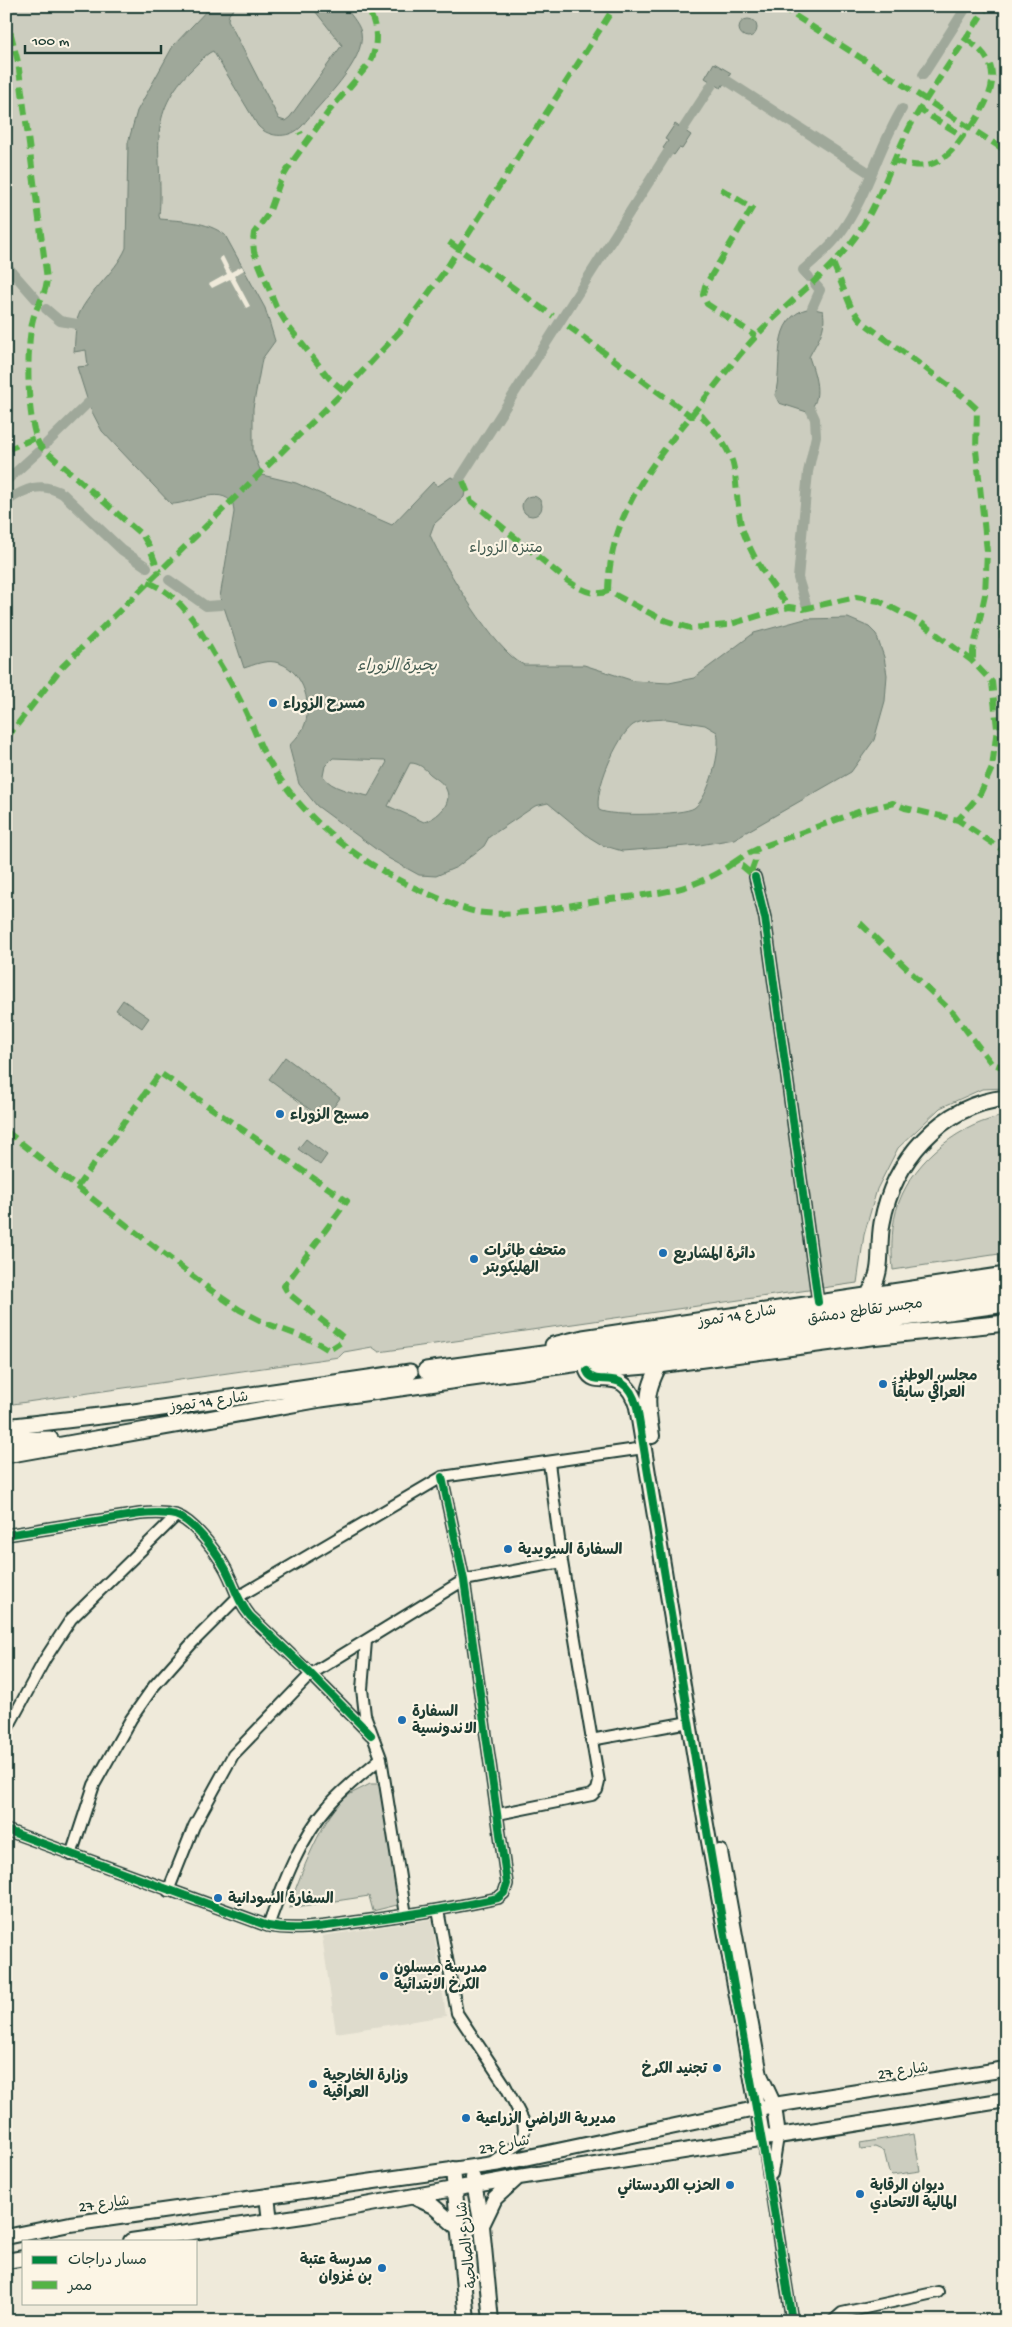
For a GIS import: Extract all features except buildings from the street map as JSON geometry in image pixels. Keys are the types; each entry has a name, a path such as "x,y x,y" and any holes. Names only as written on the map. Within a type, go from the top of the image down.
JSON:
{"main road":[{"path":"869,1294 880,1272 881,1226 885,1209 894,1185 906,1162 931,1133 958,1112 982,1102 1006,1098"},
{"name":"شارع 14 تموز","path":"472,1371 583,1338 1006,1275"},
{"name":"مجسر تقاطع دمشق","path":"695,1341 1006,1290"},
{"name":"مجسر تقاطع دمشق","path":"695,1341 1006,1304"},
{"name":"شارع 14 تموز","path":"578,1362 659,1365 870,1337 1006,1323"},
{"path":"583,1338 575,1343 578,1362 593,1377 620,1382 628,1386 637,1407 689,1722 763,2140"},
{"name":"شارع 14 تموز","path":"6,1427 319,1392 472,1371 578,1362 667,1351 695,1341"},
{"name":"شارع 14 تموز","path":"426,1370 472,1371 578,1362 695,1341"},
{"path":"667,1351 648,1390 647,1406 708,1784 760,2075 774,2105 778,2137"},
{"name":"شارع 14 تموز","path":"6,1455 410,1372"},
{"name":"شارع 14 تموز","path":"6,1440 95,1438"},
{"path":"6,1447 95,1438"},
{"name":"شارع 27","path":"6,2237 70,2224 488,2164 774,2105 1006,2069"},
{"path":"138,2240 270,2221 519,2177 763,2140 1006,2100"},
{"name":"شارع الصالحية","path":"468,2167 475,2185 482,2226 491,2321"},
{"name":"شارع الصالحية","path":"453,2169 467,2321"},
{"path":"482,2226 496,2198 519,2177"},
{"path":"267,2196 270,2221"},
{"path":"413,2197 433,2206 458,2228"},
{"path":"6,2262 22,2258"}],"street":[{"path":"755,877 765,918 818,1302"},
{"path":"71,1855 94,1785 130,1719 154,1686 186,1650 238,1598 442,1477 644,1448"},
{"path":"498,1814 592,1795 597,1790 599,1782 562,1562 548,1463"},
{"path":"6,1830 168,1891 284,1930 406,1915 498,1898 504,1893 507,1884 498,1814 464,1580 442,1477"},
{"path":"6,1535 140,1514 159,1512 176,1516 198,1532 216,1555 230,1576 238,1598 250,1616 311,1674 371,1736"},
{"path":"6,1731 45,1658 72,1619 176,1516"},
{"path":"168,1891 194,1826 233,1755 311,1674 464,1580 562,1562"},
{"path":"366,1641 362,1690 365,1715 371,1736 381,1758 406,1915"},
{"path":"591,1740 689,1722"},
{"path":"268,1926 296,1858 314,1825 330,1804 381,1758"},
{"path":"438,1910 458,2013 505,2085 523,2120 524,2131 521,2142 488,2164"},
{"path":"771,2182 778,2137"},
{"path":"763,2140 792,2321"},
{"path":"833,2321 842,2313 938,2292"}],"shaded area":[{"name":"مدرسة ميسلون الكرخ الابتدائية","path":"432,1919 446,2016 336,2033 322,1936"}],"green space":[{"name":"متنزه الزوراء","path":"6,6 1006,6 1006,1088 982,1089 940,1108 898,1148 877,1189 864,1235 857,1283 379,1352 372,1347 344,1352 339,1357 6,1405"},
{"path":"1006,1116 1006,1253 893,1270 892,1236 896,1210 906,1186 916,1171 928,1157 957,1135 973,1126"},
{"path":"370,1784 380,1784 382,1786 401,1904 373,1911 369,1896 289,1908 313,1847 330,1815 349,1795"},
{"path":"914,2134 920,2171 892,2175 889,2172 884,2151 875,2147 861,2149 860,2143"}],"water":[{"name":"بحيرة الزوراء","path":"211,6 237,6 229,14 228,20 279,119 285,121 290,117 342,45 311,6 344,6 356,21 361,32 361,43 357,56 349,69 302,126 292,133 274,135 258,126 213,51 190,71 175,89 166,106 161,123 159,140 160,219 202,224 225,235 265,308 275,341 262,359 253,408 253,451 262,475 296,483 392,525 433,482 438,486 451,477 458,480 464,487 464,497 434,524 430,535 471,607 499,644 512,657 524,665 584,665 634,681 669,683 694,678 754,633 805,619 848,618 869,627 876,634 884,657 887,675 885,701 874,740 851,772 734,839 700,845 622,851 602,845 589,837 548,803 535,806 489,837 484,846 457,867 436,876 419,875 388,858 317,806 299,784 289,746 305,724 307,705 303,686 292,671 284,665 275,662 263,662 244,668 224,607 222,607 220,597 234,512 233,504 227,498 212,495 171,504 102,431 90,408 77,367 88,366 86,350 74,352 77,320 81,311 86,302 115,267 126,248 128,143 137,111 173,46","holes":["667,719 705,725 717,732 718,750 716,761 709,784 700,803 694,808 662,814 617,814 599,810 598,802 603,779 614,752 627,731 633,725 641,722","333,758 385,760 387,762 368,796 331,784 323,776 325,766","410,763 423,768 442,783 448,793 448,799 443,809 434,817 424,822 388,806"]},
{"path":"744,19 752,19 757,24 755,35 744,37 739,32 739,24"},
{"path":"714,63 731,73 721,88 705,78"},
{"path":"675,124 691,135 682,149 679,148 674,155 663,148 668,141 665,139"},
{"path":"810,308 823,311 824,324 809,357 817,386 817,393 816,400 807,412 779,403 775,395 783,332 788,322 797,313"},
{"path":"532,496 539,499 542,506 539,513 532,516 525,513 522,506 525,499"},
{"path":"123,1000 149,1018 142,1028 116,1010"},
{"path":"285,1057 340,1098 324,1120 269,1079"},
{"path":"306,1139 327,1155 320,1165 298,1149"}],"pier":[{"path":"223,256 231,272 242,266 244,270 234,276 250,306 246,308 230,279 212,288 209,284 227,274 219,258"}],"waterway":[{"path":"923,75 967,6"},
{"path":"726,80 871,174"},
{"path":"683,129 713,83"},
{"path":"809,277 803,270 833,243 850,218 859,203 886,139 902,109"},
{"path":"459,480 668,152"},
{"path":"6,265 36,299"},
{"path":"812,308 820,290 815,284"},
{"path":"46,309 60,321 77,324"},
{"path":"46,444 88,403"},
{"path":"806,604 798,578 808,472 816,436 815,419 811,410"},
{"path":"6,481 38,452"},
{"path":"6,502 20,493 34,488 41,487 55,490 63,494 122,550 147,567"},
{"path":"169,580 206,606 221,605"}],"marked path":[{"path":"344,391 329,378 288,326 276,306 254,252 253,241 254,233 269,213 280,182 292,162 329,111 370,63 375,48 376,34 373,20 366,6"},
{"path":"6,739 62,667 344,391 403,328 444,272 615,6"},
{"path":"780,6 1006,151"},
{"path":"608,591 611,562 617,536 626,511 652,467 667,445 748,345 834,262 854,239 871,212 905,135 987,6"},
{"path":"6,15 18,62 47,279 45,290 33,319 29,347 30,403 35,435 40,446 143,536 159,572"},
{"path":"966,39 979,49 992,70 990,92 971,128"},
{"path":"893,160 915,165 933,163 941,160 948,154 963,136 920,110"},
{"path":"721,189 752,208 705,286 703,295 707,304 756,336"},
{"path":"449,242 553,316"},
{"path":"833,263 851,307 861,321 963,396 977,409 976,450 987,551 985,595 973,651 973,663"},
{"path":"568,326 691,416 702,416 716,433 728,451 733,464 740,520 746,539 762,570 789,607"},
{"path":"6,450 35,438"},
{"path":"463,481 471,501 565,579 591,592 602,593 608,591 661,619 690,628 727,625 789,607 803,609 856,597 879,601 920,622 971,660 992,682 997,728 992,768 980,794 958,820"},
{"path":"148,582 170,595 194,621 237,694 268,760 283,783 301,805 341,843 388,874 413,887 467,909 485,913 507,914 677,889 714,875 733,863 742,866 755,877"},
{"path":"1006,590 1002,635 1003,674 1006,674"},
{"path":"733,863 764,846 858,812 893,803 905,808 958,820 1006,852"},
{"path":"751,872 755,861 755,849"},
{"path":"860,923 954,1014 991,1063 999,1066 1006,1065"},
{"path":"6,1131 77,1187 160,1073 347,1201 284,1286 288,1293 344,1338"},
{"path":"77,1187 212,1291 240,1310 265,1323 314,1341 329,1350 340,1343"}],"cycle path":[{"path":"755,877 765,918 818,1302"},
{"path":"587,1371 596,1379 618,1381 625,1385 637,1407 716,1887 772,2197 792,2321"},
{"path":"6,1830 268,1926 280,1928 303,1928 339,1924 430,1911 498,1898 504,1893 507,1884 464,1580 442,1477"},
{"path":"6,1535 140,1514 166,1513 183,1519 200,1533 215,1552 250,1616 371,1735"}],"place":[{"name":"مسرح الزوراء","path":"273,703"},
{"name":"مسبح الزوراء","path":"280,1114"},
{"name":"دائرة المشاريع","path":"663,1253"},
{"name":"متحف طائرات الهليكوبتر","path":"474,1259"},
{"name":"مجلس الوطني العراقي سابقاً","path":"883,1384"},
{"name":"السفارة السويدية","path":"508,1549"},
{"name":"السفارة الاندونسية","path":"402,1720"},
{"name":"السفارة السودانية","path":"218,1898"},
{"name":"مدرسة ميسلون الكرخ الابتدائية","path":"384,1976"},
{"name":"تجنيد الكرخ","path":"717,2068"},
{"name":"وزارة الخارجية العراقية","path":"313,2084"},
{"name":"مديرية الاراضي الزراعية","path":"466,2118"},
{"name":"الحزب الكردستاني","path":"730,2185"},
{"name":"ديوان الرقابة المالية الاتحادي","path":"860,2194"},
{"name":"مدرسة عتبة بن غزوان","path":"382,2268"}]}
